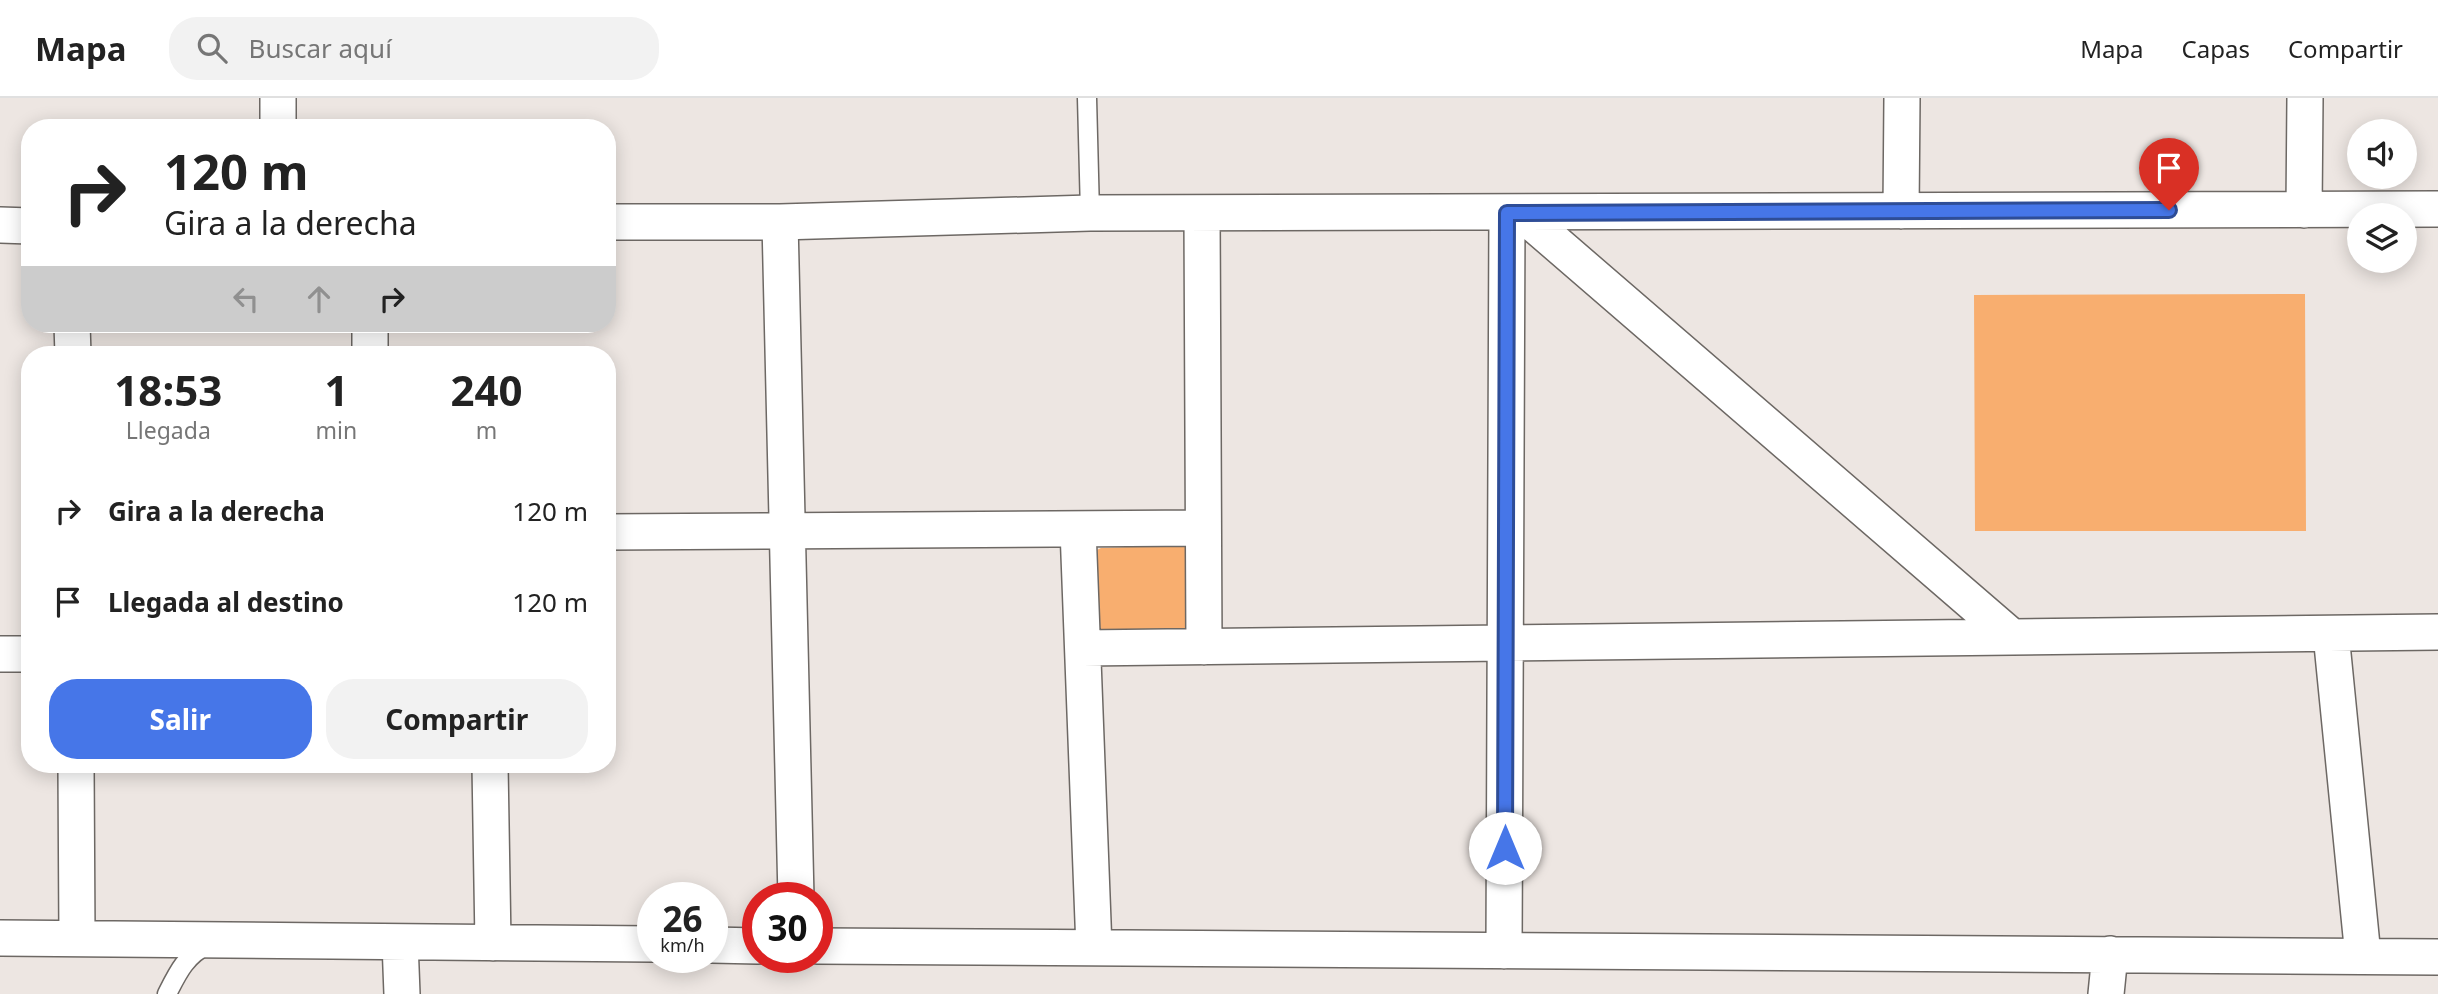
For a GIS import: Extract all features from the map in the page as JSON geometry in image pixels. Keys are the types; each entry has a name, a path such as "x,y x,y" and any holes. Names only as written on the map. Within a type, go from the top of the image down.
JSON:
{"street":[{"path":"278,98 278,119"},
{"path":"1901,211 1902,98"},
{"path":"2304,209 2305,98"},
{"path":"616,222 780,222 1090,213 2438,209"},
{"path":"1202,213 1203,647"},
{"path":"1514,213 2012,637"},
{"path":"1504,951 1505,643 1514,213"},
{"path":"780,222 796,882"},
{"path":"0,225 21,226"},
{"path":"616,532 1203,528"},
{"path":"1079,529 1094,948"},
{"path":"1083,648 2438,632"},
{"path":"2331,634 2363,956"},
{"path":"0,654 21,654"},
{"path":"76,773 77,938"},
{"path":"490,773 493,943"},
{"path":"0,938 637,944"},
{"path":"400,942 402,994"},
{"path":"833,946 2438,957"},
{"path":"2106,994 2110,954"}],"lane":[{"path":"1087,98 1090,213"},
{"path":"167,994 181,965 197,950 219,940"}],"shaded area":[{"path":"2305,294 2306,531 1975,531 1974,295"},
{"path":"1187,547 1191,627 1185,630 1099,630 1095,551 1101,548"}],"route":[{"path":"1505,848 1507,213 2169,210"}]}
